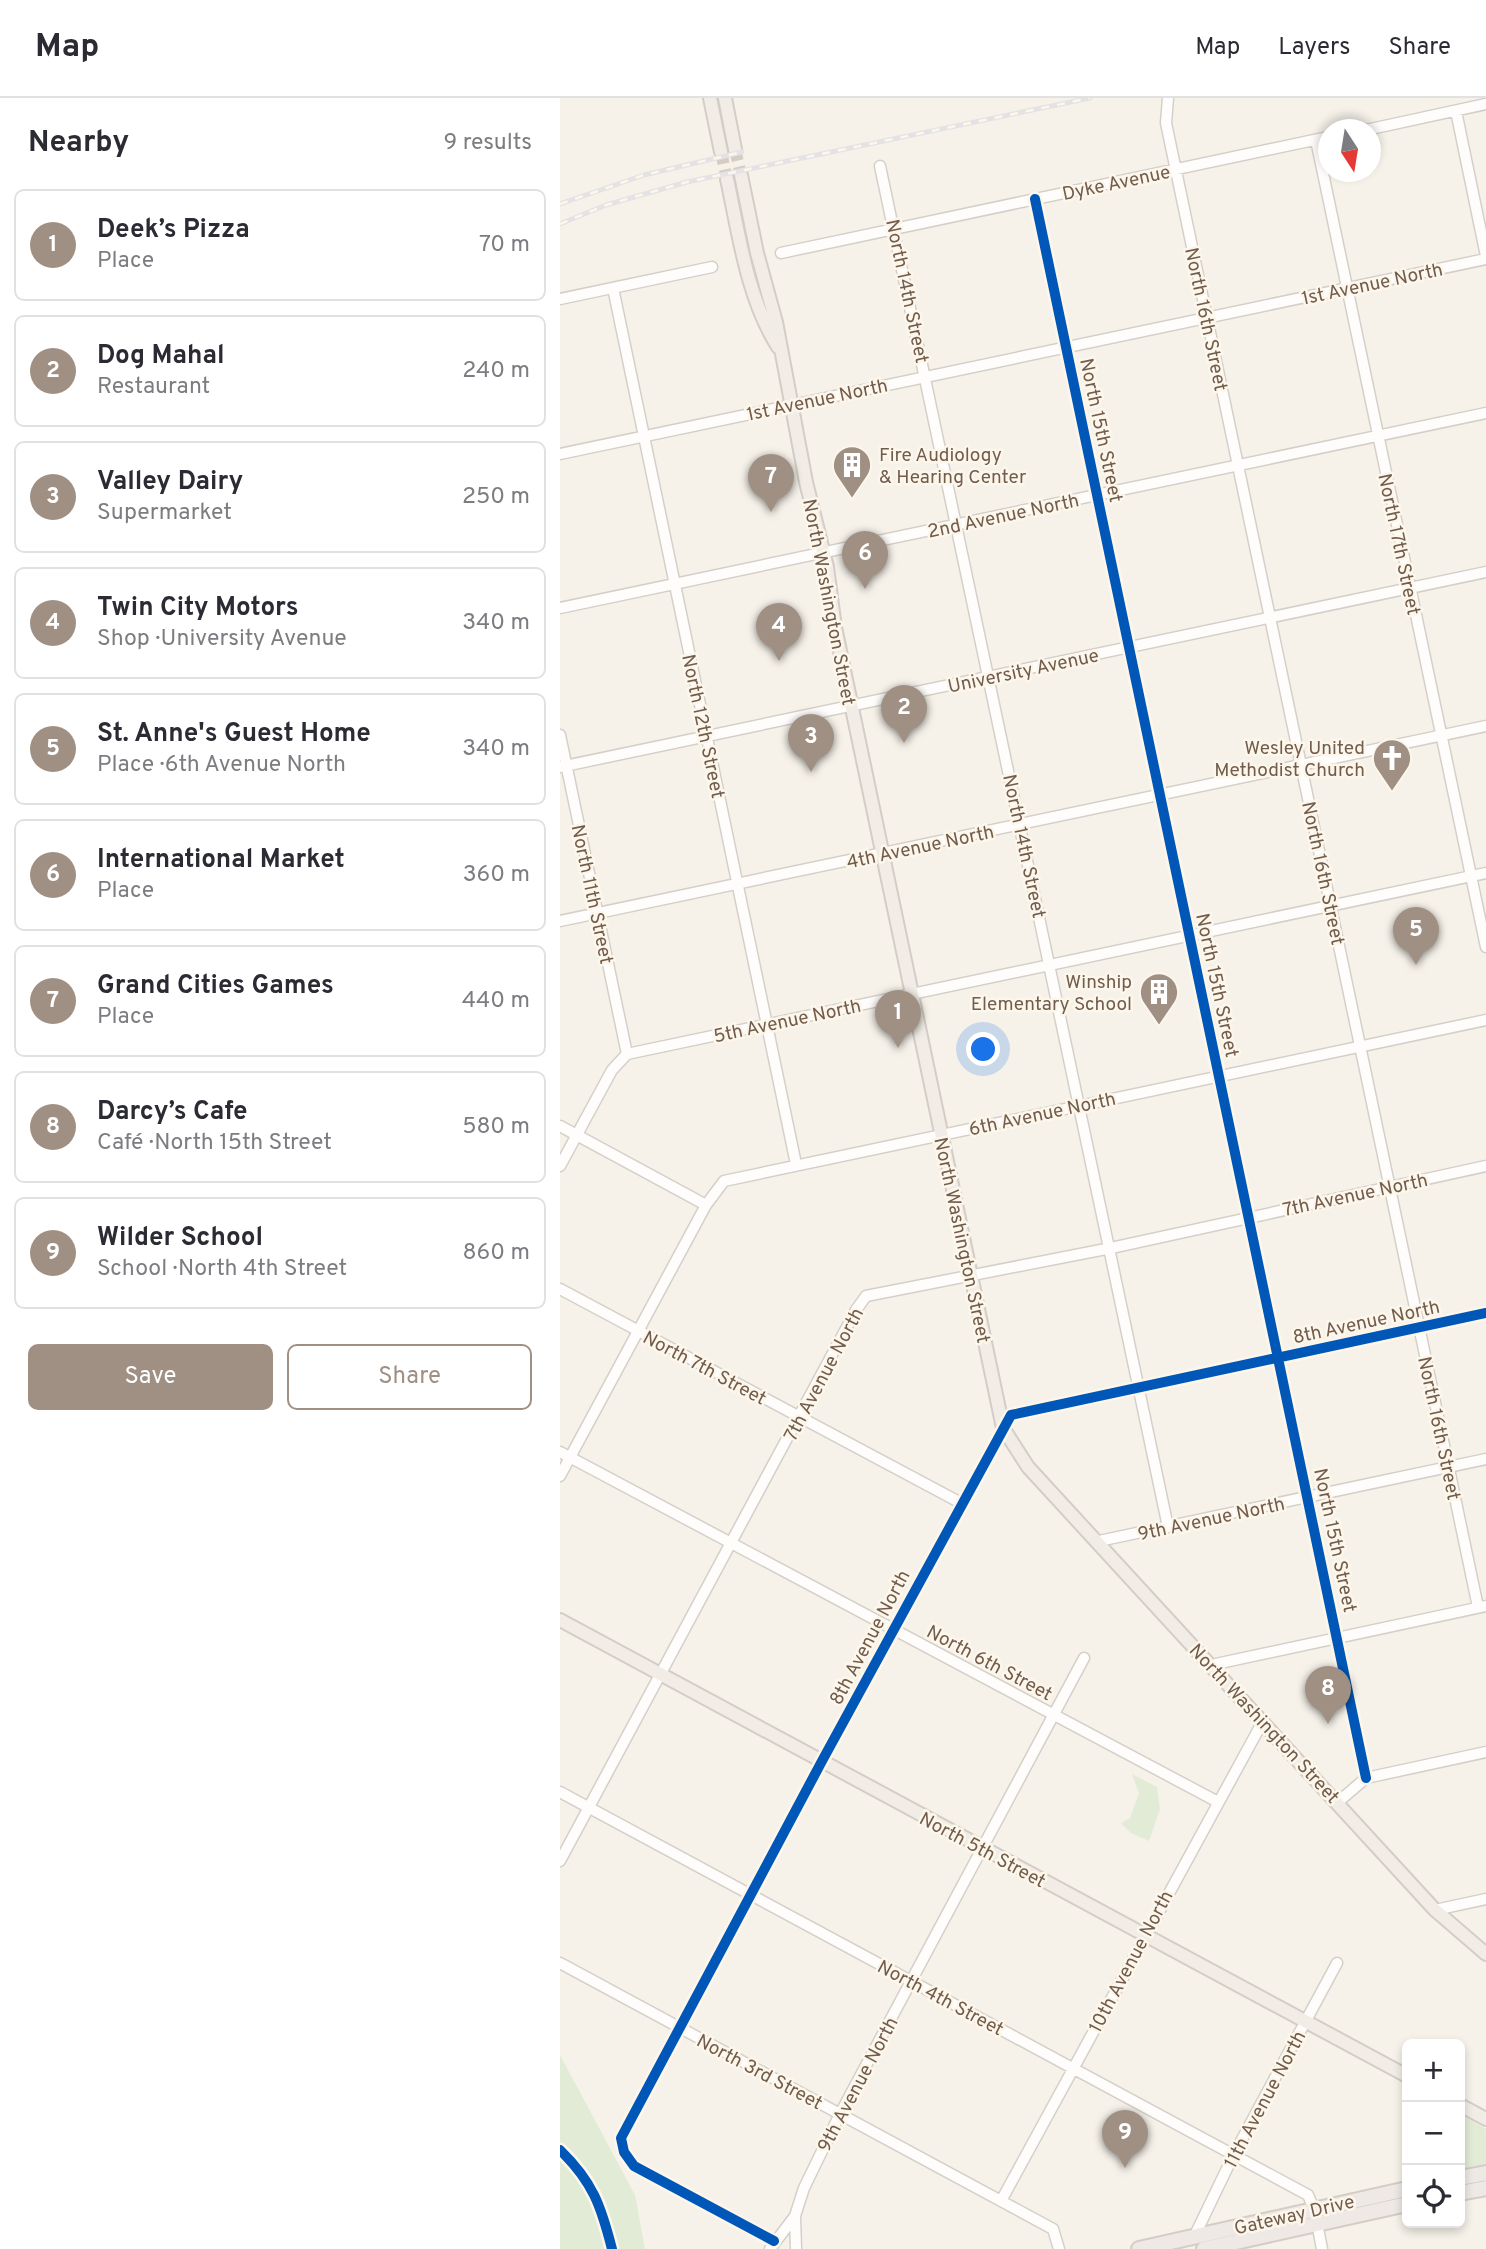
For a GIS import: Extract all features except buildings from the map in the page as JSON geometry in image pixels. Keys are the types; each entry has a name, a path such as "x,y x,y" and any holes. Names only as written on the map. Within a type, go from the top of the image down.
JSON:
{"highway":[{"path":"1465,2177 1486,2173"},
{"path":"1465,2192 1486,2188"},
{"name":"Gateway Drive","path":"1204,2249 1402,2190"},
{"name":"Gateway Drive","path":"1139,2249 1194,2236 1402,2205"},
{"path":"1183,2249 1194,2236"}],"main road":[{"path":"710,98 721,152"},
{"path":"725,98 735,149"},
{"name":"North Washington Street","path":"741,175 757,253 776,322 851,706 1003,1428 1028,1467 1099,1541 1262,1723 1338,1802 1435,1910 1486,1954"},
{"name":"North Washington Street","path":"727,179 742,249 765,326 780,350"},
{"name":"North 5th Street","path":"560,1620 1402,2073"},
{"path":"1465,2108 1486,2119"}],"street":[{"name":"North 16th Street","path":"1168,98 1166,123 1175,169 1448,1467 1482,1607"},
{"path":"1381,127 1486,104"},
{"path":"1456,110 1486,257"},
{"name":"Dyke Avenue","path":"781,253 1318,139"},
{"name":"North 17th Street","path":"1315,140 1486,947"},
{"name":"North 14th Street","path":"880,166 927,376 1168,1527"},
{"name":"North 15th Street","path":"1035,199 1280,1357 1366,1779"},
{"name":"1st Avenue North","path":"560,454 1486,257"},
{"path":"560,299 712,267"},
{"name":"North 12th Street","path":"613,288 796,1164"},
{"name":"2nd Avenue North","path":"560,608 1486,413"},
{"name":"University Avenue","path":"563,766 1486,572"},
{"name":"4th Avenue North","path":"560,921 1486,726"},
{"name":"North 11th Street","path":"560,735 563,766 627,1054"},
{"name":"5th Avenue North","path":"627,1054 1486,873"},
{"name":"6th Avenue North","path":"560,1476 565,1455 706,1205 724,1181 1486,1020"},
{"path":"560,1166 612,1070 627,1054"},
{"path":"560,1126 706,1205"},
{"name":"7th Avenue North","path":"560,1861 856,1310 866,1296 1111,1248 1486,1166"},
{"name":"North 7th Street","path":"560,1289 961,1503"},
{"name":"8th Avenue North","path":"772,2245 634,2166 624,2152 621,2138 961,1503 1011,1415 1486,1313"},
{"name":"North 6th Street","path":"565,1455 1219,1802"},
{"name":"9th Avenue North","path":"1099,1541 1486,1460"},
{"path":"1211,1665 1482,1607"},
{"name":"9th Avenue North","path":"772,2245 795,2217 804,2188 840,2114 1084,1658"},
{"name":"10th Avenue North","path":"1001,2201 1262,1723"},
{"path":"1338,1802 1366,1779 1486,1752"},
{"name":"North 4th Street","path":"560,1792 1308,2195 1315,2216"},
{"path":"1435,1910 1486,1899"},
{"name":"North 3rd Street","path":"560,1963 1053,2229 1059,2249"},
{"name":"11th Avenue North","path":"1194,2236 1234,2154 1337,1964"},
{"path":"1315,2216 1322,2249"},
{"path":"795,2217 796,2249"}],"green space":[{"path":"1132,1774 1157,1787 1160,1809 1149,1841 1131,1833 1121,1823 1130,1818 1139,1793"},
{"path":"560,2055 635,2195 645,2249 560,2249"},
{"path":"1465,2117 1486,2129 1486,2169 1465,2174"}],"tunnel":[{"path":"735,149 741,175"},
{"path":"721,152 727,179"}],"railway":[{"path":"560,224 606,205 687,182 1090,98"},
{"path":"560,204 644,175 742,152"}],"cycle path":[{"path":"1035,199 1366,1778"},
{"path":"774,2241 634,2166 624,2152 621,2138 1011,1415 1486,1313"},
{"path":"560,2150 594,2195 612,2249"}],"place":[{"name":"Fire Audiology & Hearing Center","path":"852,499"},
{"name":"Grand Cities Games","path":"771,512"},
{"name":"International Market","path":"865,589"},
{"name":"Twin City Motors","path":"779,661"},
{"name":"Dog Mahal","path":"904,743"},
{"name":"Valley Dairy","path":"811,772"},
{"name":"Wesley United Methodist Church","path":"1392,792"},
{"name":"St. Anne's Guest Home","path":"1416,965"},
{"name":"Winship Elementary School","path":"1159,1026"},
{"name":"Deek’s Pizza","path":"898,1048"},
{"name":"Darcy’s Cafe","path":"1328,1724"},
{"name":"Wilder School","path":"1125,2168"}]}
